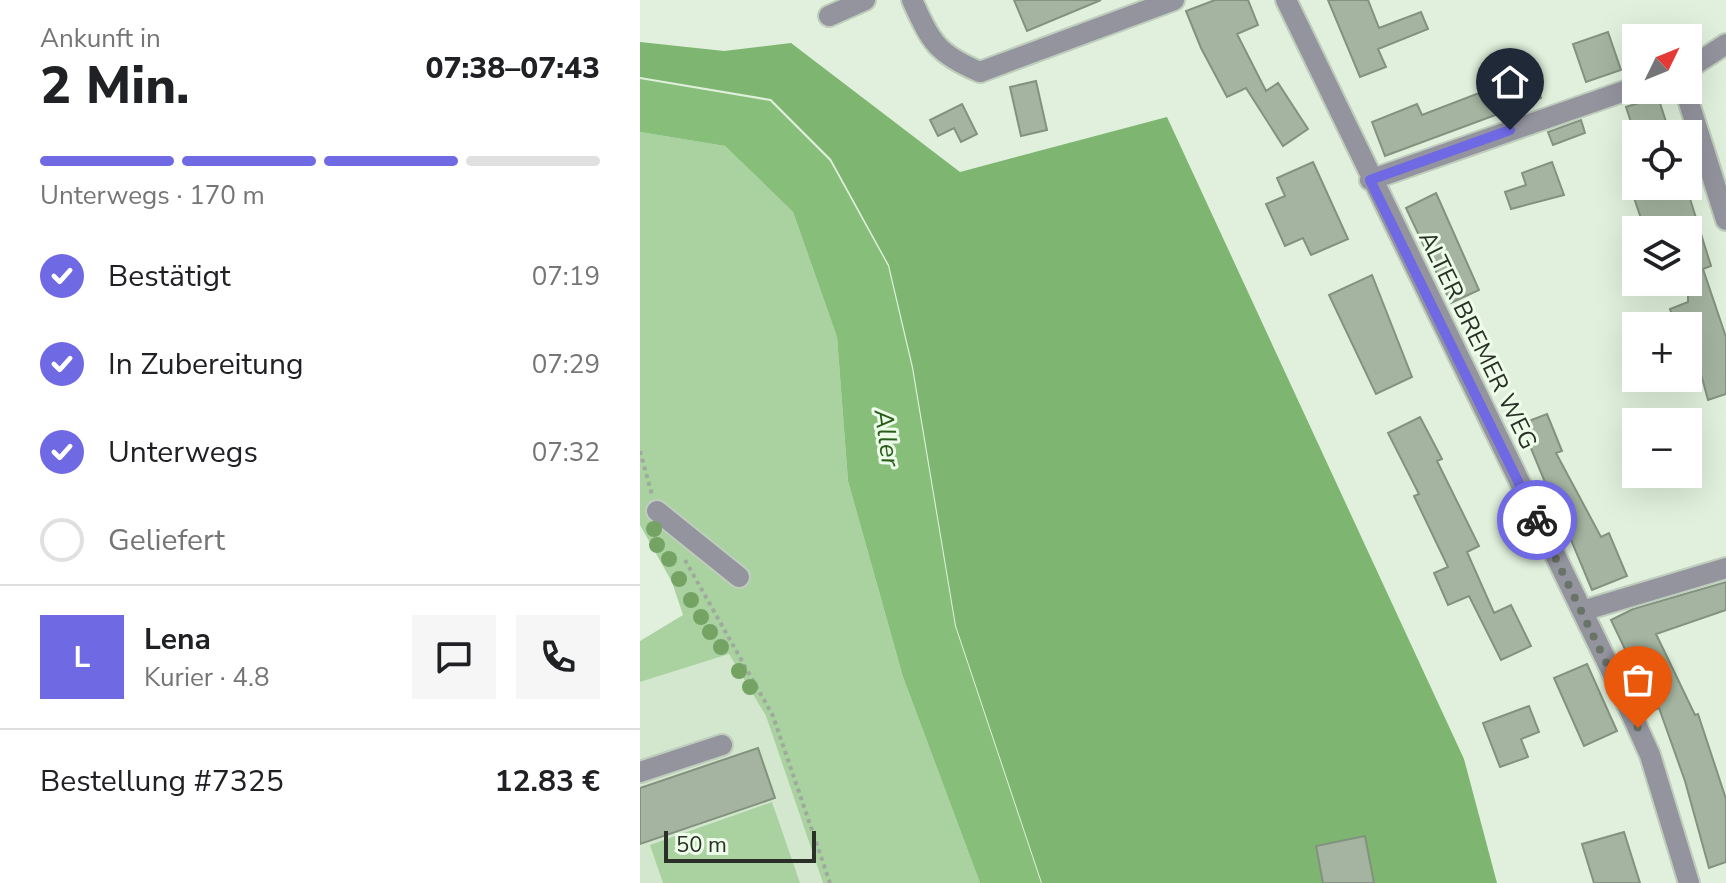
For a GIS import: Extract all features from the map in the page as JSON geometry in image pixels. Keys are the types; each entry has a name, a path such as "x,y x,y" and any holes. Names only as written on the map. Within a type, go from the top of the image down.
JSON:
{"street":[{"path":"829,16 865,0"},
{"path":"912,0 930,41 948,59 980,72 1174,0"},
{"name":"ALTER BREMER WEG","path":"1286,0 1370,180 1650,755 1689,883"},
{"path":"1702,60 1726,44"},
{"path":"1370,180 1622,92"},
{"path":"1689,104 1726,220"},
{"path":"657,511 739,577"},
{"path":"1582,611 1726,568"},
{"path":"640,772 722,745"}],"path":[{"path":"640,451 657,511"},
{"path":"680,552 773,716 830,883"}],"shaded area":[{"path":"640,42 724,51 791,43 960,172 1167,117 1464,759 1497,883 1042,883 956,626 913,367 889,265 831,159 771,99 640,77"},
{"path":"640,132 725,146 793,212 837,337 848,481 903,677 980,883 823,883 766,716 729,654 640,682 640,641 683,615 672,582 640,525"},
{"path":"729,654 766,716 823,883 640,883 640,682"},
{"path":"772,802 800,883 663,883 650,845"}],"water":[{"name":"Aller","path":"640,79 770,101 830,161 888,266 912,368 955,626 1041,883 980,883 903,677 848,481 837,337 793,212 725,146 640,132"}],"building":[{"path":"1014,0 1101,0 1027,31"},
{"path":"1215,0 1248,0 1258,25 1237,34 1266,91 1278,83 1308,129 1283,146 1246,88 1227,97 1201,48 1186,11"},
{"path":"1328,0 1368,0 1379,28 1421,12 1428,29 1378,49 1386,67 1360,77"},
{"path":"1608,32 1621,70 1586,82 1573,44"},
{"path":"1528,62 1541,98 1385,156 1372,122 1417,104 1422,115 1495,87 1491,76"},
{"path":"1036,81 1047,130 1021,136 1010,87"},
{"path":"962,104 977,134 961,142 954,128 938,136 930,120"},
{"path":"1660,104 1665,120 1630,120 1626,107"},
{"path":"1581,120 1585,133 1553,145 1548,132"},
{"path":"1313,162 1348,239 1311,255 1303,238 1285,246 1266,204 1285,196 1277,178"},
{"path":"1552,162 1564,195 1511,209 1505,192 1526,185 1522,173"},
{"path":"1436,193 1479,290 1451,303 1406,208"},
{"path":"1635,200 1690,200 1695,216 1640,216"},
{"path":"1702,237 1711,266 1703,269 1726,337 1726,394 1708,400 1702,378 1702,312 1671,312 1670,309 1688,302 1688,296 1702,296"},
{"path":"1372,275 1412,377 1376,394 1329,295"},
{"path":"1547,414 1562,451 1556,453 1601,537 1609,533 1627,576 1592,590 1569,535 1566,537 1541,490 1547,487 1521,424"},
{"path":"1420,417 1442,459 1437,461 1479,546 1467,552 1494,613 1511,605 1531,646 1501,660 1469,596 1448,605 1434,573 1448,567 1414,496 1419,494 1388,433"},
{"path":"1726,582 1726,610 1656,634 1695,715 1698,714 1726,799 1726,862 1709,868 1685,781 1659,708 1654,710 1611,620 1633,609"},
{"path":"1587,664 1617,731 1584,746 1554,678"},
{"path":"1529,706 1539,732 1521,739 1528,757 1500,767 1483,723"},
{"path":"758,748 775,798 640,844 640,788"},
{"path":"1624,832 1640,883 1594,883 1582,844"},
{"path":"1365,836 1374,883 1323,883 1316,846"}],"way so far":[{"path":"1537,520 1638,728"}],"route":[{"path":"1510,130 1370,180 1537,520"}]}
